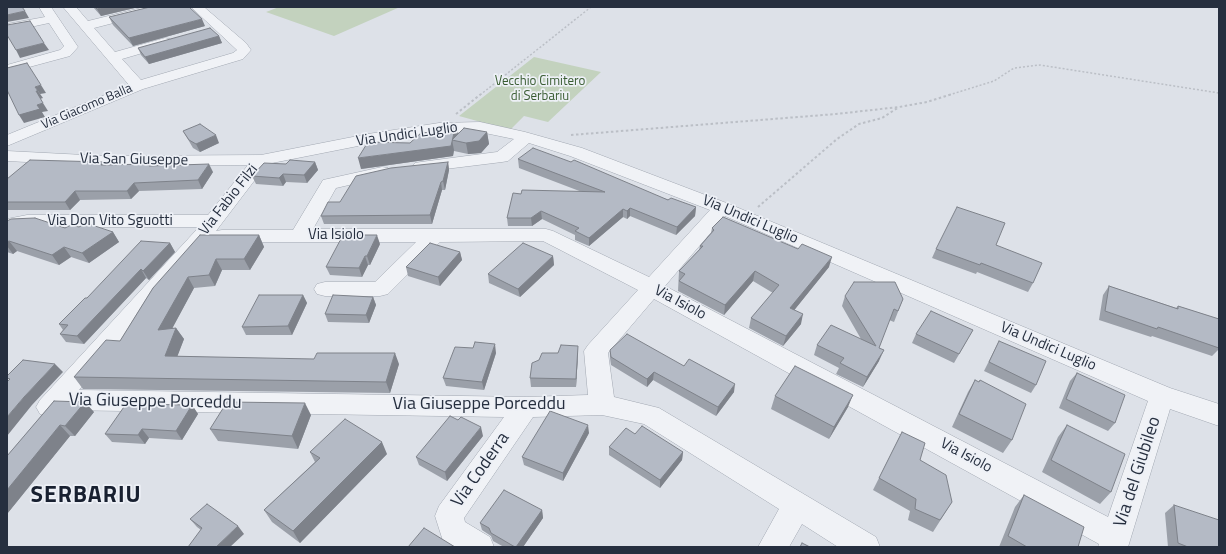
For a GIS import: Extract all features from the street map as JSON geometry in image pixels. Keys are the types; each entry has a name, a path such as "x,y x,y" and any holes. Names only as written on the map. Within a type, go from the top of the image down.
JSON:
{"street":[{"name":"Via Giacomo Balla","path":"7,141 138,86 69,7"},
{"path":"85,26 160,7"},
{"path":"138,86 238,56 244,50 197,7"},
{"path":"7,28 49,13 71,47 65,53 7,69"},
{"path":"206,31 220,27"},
{"path":"112,56 177,39"},
{"name":"Via Undici Luglio","path":"261,160 368,139 438,128 480,128 526,137 576,152 722,208 1162,396 1219,415"},
{"path":"300,235 329,184 404,169 502,158 526,137"},
{"name":"Via San Giuseppe","path":"7,156 104,161 261,160"},
{"name":"Via Fabio Filzi","path":"35,424 207,228 261,160"},
{"path":"602,405 596,351 722,208"},
{"name":"Via Don Vito Sguotti","path":"7,227 13,223 27,221 207,228"},
{"name":"Via Isiolo","path":"207,228 300,235 546,235 652,288 1115,542"},
{"path":"325,289 380,289 434,235"},
{"name":"Via del Giubileo","path":"1115,542 1162,396"},
{"name":"Via Giuseppe Porceddu","path":"55,400 526,406 602,405 650,415 865,547"},
{"name":"Via Coderra","path":"478,547 453,531 449,516 526,406"},
{"path":"773,547 797,506"}],"path":[{"path":"438,128 591,7"},
{"path":"569,135 836,114 899,107 927,102 994,81 1014,68 1040,65 1219,94"},
{"path":"744,218 837,139 859,124 882,118 899,107"}],"green space":[{"path":"279,7 400,7 334,36 266,12"},
{"name":"Vecchio Cimitero di Serbariu","path":"534,57 601,72 548,122 524,116 510,130 459,116"}],"building":[{"path":"7,7 22,7 25,11 7,15"},
{"path":"150,7 189,7 202,19 129,38 109,17"},
{"path":"30,21 44,43 16,50 7,35 7,25"},
{"path":"210,28 219,36 145,57 138,48"},
{"path":"27,63 41,85 35,87 43,103 37,105 40,109 19,115 7,90 7,68"},
{"path":"200,124 216,135 196,144 189,140 183,131"},
{"path":"452,124 456,124 451,146 358,158 368,142 410,143 422,132 440,135"},
{"path":"464,128 487,132 479,141 466,143 452,140"},
{"path":"533,148 571,162 574,160 668,200 671,198 696,207 677,227 630,208 627,211 623,209 589,238 575,231 579,228 541,211 531,218 507,218 513,193 521,194 522,190 605,192 518,159"},
{"path":"30,160 103,162 101,165 150,164 149,166 209,164 198,180 134,183 127,191 75,191 65,202 7,202 7,179"},
{"path":"290,160 315,162 304,175 283,174 279,178 252,176 264,163 286,164"},
{"path":"448,162 443,181 441,182 430,215 321,216 328,202 340,202 356,176 391,168"},
{"path":"957,207 1005,223 996,245 1042,263 1033,283 981,263 980,265 936,249"},
{"path":"723,217 798,249 802,244 832,257 790,308 803,314 786,336 751,318 779,285 755,271 725,305 679,281 685,274 679,271 703,246 700,246 714,230 712,228"},
{"path":"35,218 65,228 71,225 79,227 86,223 113,232 82,253 64,247 52,255 9,241 7,242 7,221 11,219"},
{"path":"200,235 259,235 244,259 216,259 209,275 188,277 158,330 176,328 165,356 314,359 317,353 395,353 386,382 74,377 106,340 120,341 153,288"},
{"path":"343,235 377,235 367,256 365,256 359,268 326,267"},
{"path":"141,241 170,243 143,271 141,269 77,336 60,334 68,325 59,324 85,298 87,298"},
{"path":"430,243 460,252 438,277 406,267"},
{"path":"523,243 553,256 518,289 488,274"},
{"path":"854,282 895,282 903,299 898,311 894,309 879,348 884,350 867,377 840,363 844,358 817,345 831,325 876,346 845,296"},
{"path":"1109,286 1178,309 1178,306 1219,319 1219,348 1105,311"},
{"path":"259,295 303,295 288,326 242,327"},
{"path":"333,295 373,297 366,315 325,314"},
{"path":"931,311 973,330 959,354 916,334"},
{"path":"627,334 684,366 689,359 735,384 718,407 654,372 647,379 611,357 610,350"},
{"path":"999,341 1046,361 1036,385 989,362"},
{"path":"475,342 495,344 482,382 443,378 455,347 473,348"},
{"path":"561,345 578,346 576,379 530,378 532,363 539,360 542,353 558,353"},
{"path":"23,360 55,364 7,417 7,382 10,379 7,378 7,376"},
{"path":"795,366 853,395 834,427 775,396"},
{"path":"1077,373 1125,395 1115,423 1066,399"},
{"path":"975,380 979,382 980,380 1026,404 1012,440 959,414"},
{"path":"54,401 85,402 65,426 60,425 7,490 7,456"},
{"path":"227,402 305,403 292,436 210,429"},
{"path":"126,404 192,405 176,431 142,429 138,435 105,434"},
{"path":"550,411 588,425 563,473 522,457"},
{"path":"450,416 458,420 461,417 481,427 445,472 416,457"},
{"path":"345,419 382,442 293,531 264,510 320,458 310,452"},
{"path":"1067,425 1125,454 1111,492 1051,460"},
{"path":"642,426 683,452 660,480 609,447 626,428 635,434"},
{"path":"902,432 925,443 920,460 946,475 952,502 940,520 915,509 916,499 879,478"},
{"path":"504,490 542,510 516,547 491,533 489,528 480,523"},
{"path":"1024,495 1084,527 1078,547 1027,547 1008,536"},
{"path":"207,504 238,526 216,547 188,547 202,528 190,519"},
{"path":"1174,505 1219,520 1219,547 1188,547 1178,543"},
{"path":"424,528 455,547 408,547"},
{"path":"802,543 810,547 800,547"}],"district":[{"name":"SERBARIU","path":"86,496"}]}
